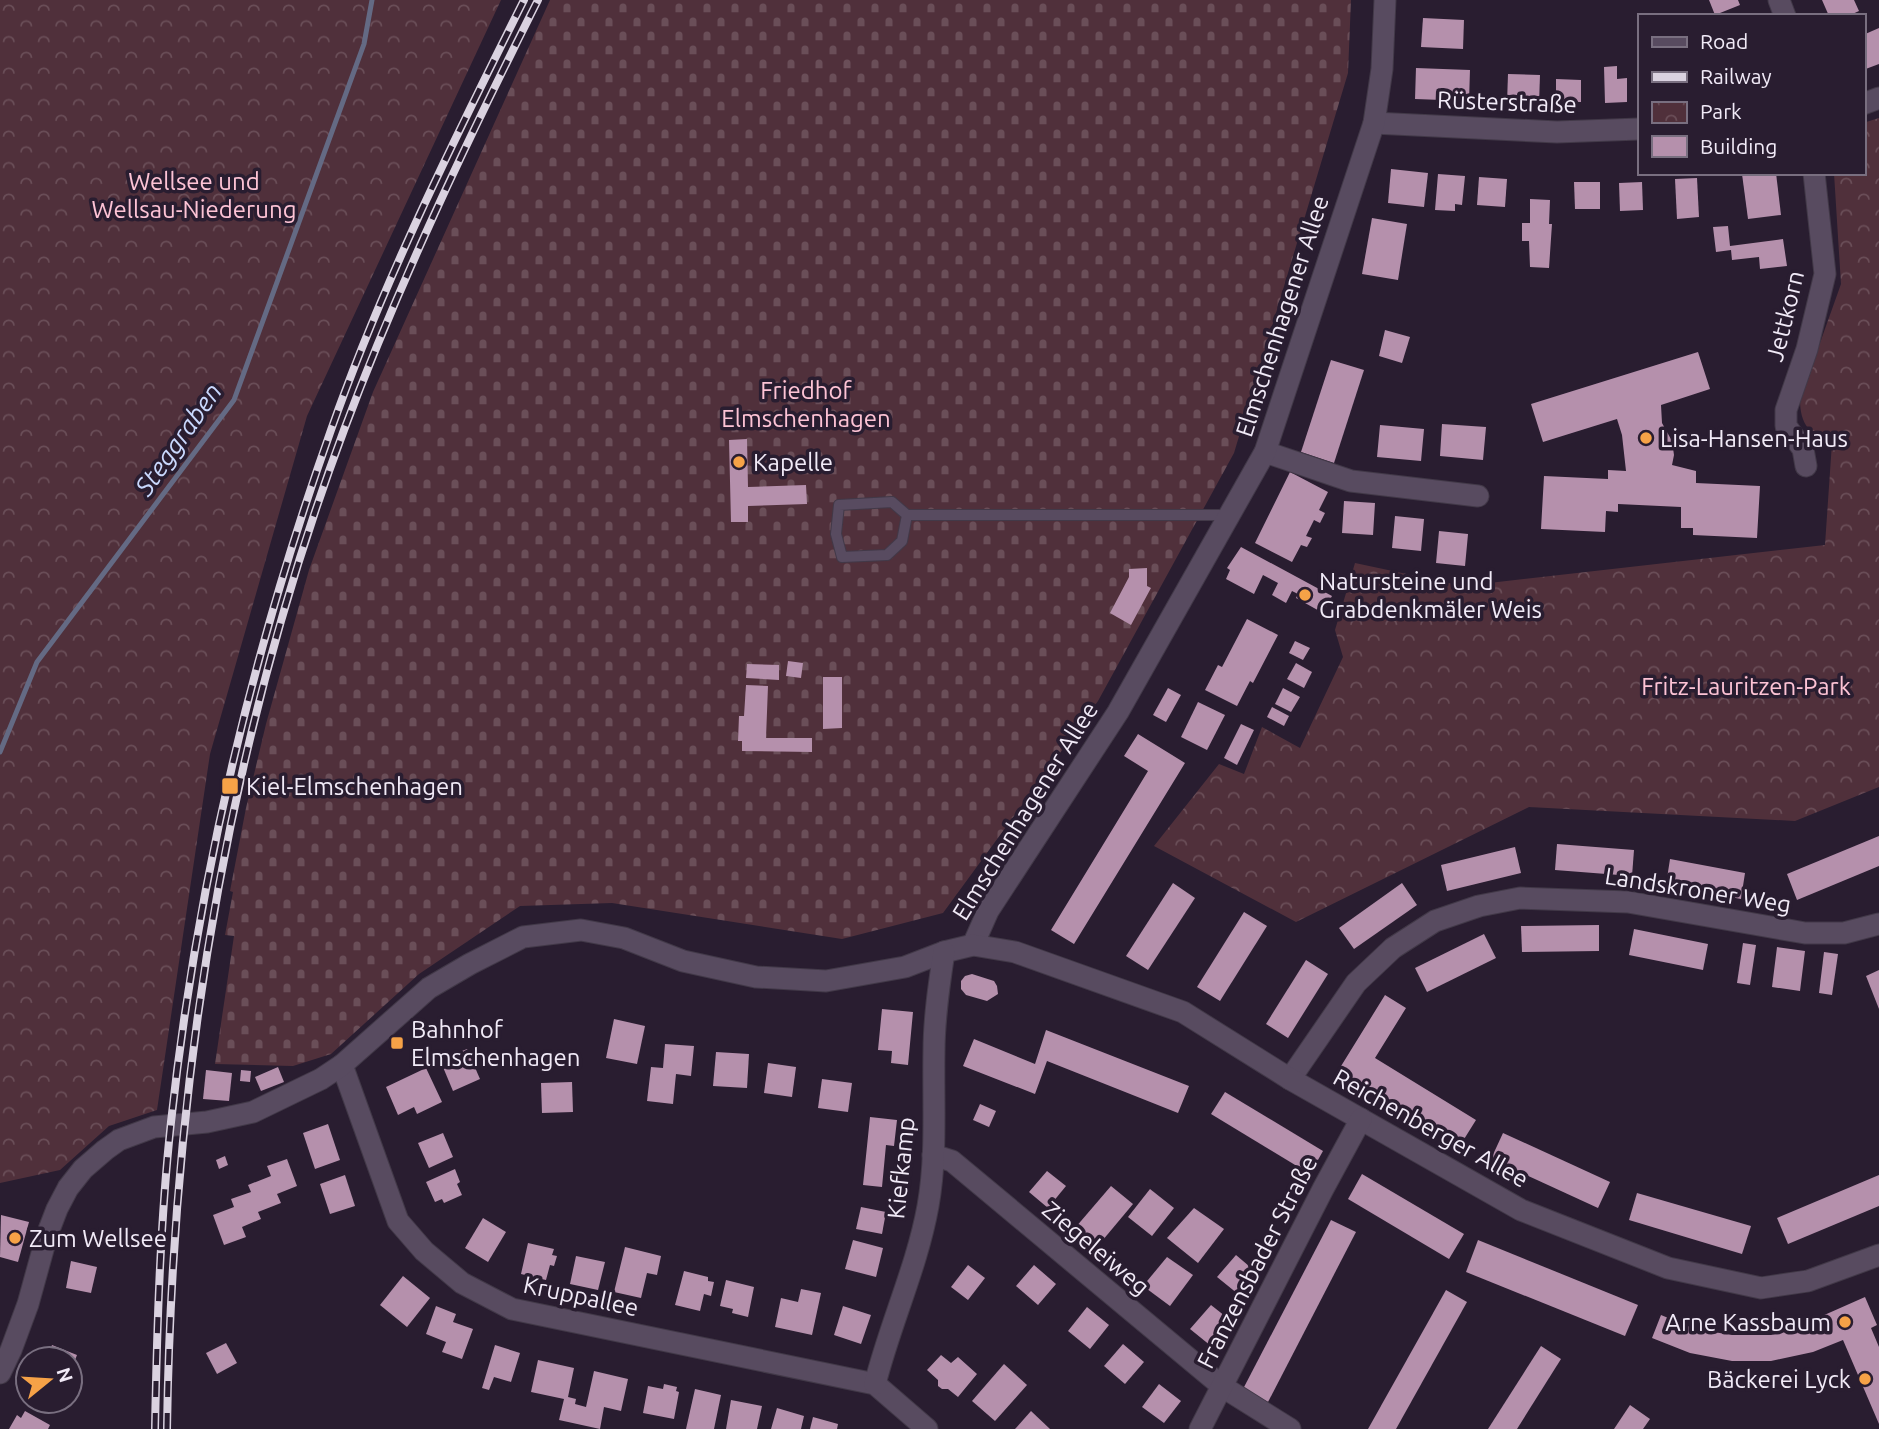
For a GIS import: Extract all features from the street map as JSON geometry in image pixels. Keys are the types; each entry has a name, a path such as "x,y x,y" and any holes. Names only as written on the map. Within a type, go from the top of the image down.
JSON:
{"street":[{"name":"Elmschenhagener Allee","path":"0,1373 12,1350 28,1304 47,1235 68,1188 83,1169 119,1140 154,1127 207,1122 253,1112 321,1079 359,1052 429,988 523,937 581,930 624,938 683,961 756,977 826,981 905,967 944,952 973,945 988,911 1118,712 1265,452 1374,123 1382,69 1385,0"},
{"name":"Rüsterstraße","path":"1374,123 1557,132 1638,129"},
{"name":"Jettkorn","path":"1806,466 1802,449 1786,426 1786,410 1807,349 1825,274 1814,175"},
{"path":"1265,452 1351,481 1478,496"},
{"name":"Landskroner Weg","path":"1290,1079 1356,983 1393,948 1435,921 1479,906 1520,898 1629,902 1805,933 1844,933 1879,924"},
{"name":"Reichenberger Allee","path":"973,945 1015,952 1182,1012 1290,1079 1521,1210 1668,1268 1761,1288 1808,1281 1879,1255"},
{"name":"Kiefkamp","path":"875,1384 886,1342 909,1278 928,1205 933,1155 933,1049 944,952"},
{"name":"Kruppallee","path":"342,1065 398,1221 424,1251 462,1283 512,1309 875,1384 928,1429"},
{"name":"Franzensbader Straße","path":"1200,1429 1361,1119"},
{"name":"Ziegeleiweg","path":"933,1155 952,1161 1223,1387 1290,1429"}],"lane":[{"path":"907,515 902,541 887,555 842,557 836,534 839,505 891,502 907,515 1231,515"}],"green space":[{"name":"Wellsee und Wellsau-Niederung","path":"0,0 501,0 307,416 210,754 157,1110 109,1126 60,1170 0,1183"},
{"name":"Friedhof Elmschenhagen","path":"550,0 1351,0 1348,73 1234,453 1098,701 943,913 842,939 612,903 520,906 419,974 331,1054 293,1066 215,1064 234,936 225,935 233,892 230,891 266,724 309,570 373,392"},
{"name":"Fritz-Lauritzen-Park","path":"1879,118 1879,787 1795,821 1529,807 1296,922 1154,846 1219,764 1244,774 1262,727 1300,748 1343,657 1335,630 1355,563 1463,586 1825,545 1832,443 1808,428 1802,416 1800,399 1841,284 1834,175 1865,175 1865,122"}],"building":[{"path":"1709,0 1738,0 1740,5 1715,14"},
{"path":"1822,0 1854,0 1859,11 1852,14 1828,14"},
{"path":"1423,18 1464,20 1463,49 1421,47"},
{"path":"1879,28 1879,64 1865,69 1865,34"},
{"path":"1617,66 1617,79 1627,78 1627,102 1605,103 1604,67"},
{"path":"1416,68 1470,70 1469,101 1415,99"},
{"path":"1508,74 1540,75 1539,104 1507,103"},
{"path":"1556,79 1581,80 1581,102 1556,102"},
{"path":"1391,169 1428,173 1424,207 1388,203"},
{"path":"1438,174 1465,176 1462,205 1455,204 1455,211 1435,210"},
{"path":"1742,175 1776,175 1781,215 1748,219"},
{"path":"1479,177 1507,179 1505,207 1477,205"},
{"path":"1697,178 1699,217 1677,219 1675,179"},
{"path":"1574,182 1600,182 1600,209 1575,209"},
{"path":"1642,182 1643,210 1620,211 1619,183"},
{"path":"1530,199 1550,200 1549,224 1552,224 1549,268 1530,267 1529,241 1522,241 1522,223 1530,223"},
{"path":"1372,218 1407,224 1398,280 1362,274"},
{"path":"1728,226 1730,246 1783,239 1787,266 1760,269 1759,257 1732,260 1731,250 1716,252 1713,227"},
{"path":"1385,330 1410,337 1402,363 1379,356"},
{"path":"1698,352 1710,389 1661,405 1662,423 1672,441 1672,465 1696,471 1696,483 1760,486 1757,538 1693,535 1693,528 1681,528 1681,507 1618,504 1618,512 1606,511 1605,532 1541,529 1544,476 1608,479 1608,470 1626,471 1622,435 1617,419 1543,442 1531,404"},
{"path":"1331,360 1364,370 1334,463 1301,452"},
{"path":"1442,424 1486,427 1483,460 1440,456"},
{"path":"1380,425 1424,429 1421,461 1377,457"},
{"name":"Kapelle","path":"747,439 748,487 806,485 807,504 748,506 748,522 731,522 729,440"},
{"path":"1290,472 1328,492 1319,510 1325,513 1320,523 1314,520 1306,536 1312,538 1307,547 1301,545 1292,562 1255,543"},
{"path":"1344,501 1375,503 1373,535 1342,533"},
{"path":"1395,516 1424,519 1421,551 1392,548"},
{"path":"1439,531 1468,534 1465,566 1436,563"},
{"path":"1241,547 1332,596 1323,613 1296,598 1298,594 1292,591 1286,603 1272,595 1278,583 1263,575 1254,594 1226,579 1230,570 1227,568"},
{"path":"1147,568 1147,586 1151,588 1131,625 1110,613 1129,577 1129,569"},
{"path":"1247,619 1278,635 1253,683 1250,681 1237,706 1205,690 1218,665 1222,667"},
{"path":"1295,641 1310,648 1303,660 1289,653"},
{"path":"788,661 803,663 801,678 786,676"},
{"path":"1296,663 1312,672 1304,688 1287,679"},
{"path":"747,664 779,665 779,680 746,678"},
{"path":"823,677 842,677 842,728 823,729"},
{"path":"746,685 768,686 766,738 812,738 812,752 742,751 742,741 738,741 739,716 744,716"},
{"path":"1168,688 1181,695 1166,722 1153,715"},
{"path":"1283,688 1300,697 1291,712 1275,704"},
{"path":"1198,702 1225,715 1207,750 1181,737"},
{"path":"1272,707 1289,716 1284,726 1267,717"},
{"path":"1241,724 1254,730 1237,765 1224,758"},
{"path":"1138,734 1185,763 1074,944 1051,930 1148,771 1124,756"},
{"path":"1879,836 1879,866 1797,900 1787,874"},
{"path":"1557,844 1634,850 1632,876 1555,870"},
{"path":"1515,847 1521,873 1447,891 1441,865"},
{"path":"1670,859 1745,873 1741,899 1666,885"},
{"path":"1173,883 1195,898 1148,970 1126,956"},
{"path":"1402,883 1417,905 1354,949 1339,928"},
{"path":"1244,912 1267,926 1220,1001 1197,987"},
{"path":"1599,925 1599,951 1522,952 1521,926"},
{"path":"1634,929 1708,944 1703,970 1629,955"},
{"path":"1484,934 1496,958 1427,992 1415,968"},
{"path":"1743,943 1756,945 1750,985 1737,983"},
{"path":"1777,947 1805,951 1800,991 1772,987"},
{"path":"1824,952 1838,954 1832,995 1819,993"},
{"path":"1306,960 1328,974 1288,1038 1266,1024"},
{"path":"1879,970 1879,1009 1866,976"},
{"path":"972,974 994,981 998,994 987,1001 966,995 961,989 961,981"},
{"path":"1385,995 1406,1008 1375,1058 1476,1120 1461,1144 1361,1082 1359,1085 1338,1071"},
{"path":"882,1009 913,1012 908,1065 891,1063 892,1051 878,1050"},
{"path":"614,1019 645,1026 637,1064 606,1058"},
{"path":"1046,1030 1189,1086 1178,1113 1047,1061 1035,1094 963,1066 974,1039 1035,1064"},
{"path":"665,1044 694,1046 691,1076 676,1074 673,1104 647,1101 651,1067 663,1068"},
{"path":"467,1049 480,1079 453,1091 440,1060"},
{"path":"716,1052 749,1054 747,1088 713,1086"},
{"path":"768,1063 796,1067 792,1097 764,1093"},
{"path":"278,1067 284,1082 261,1091 255,1077"},
{"path":"426,1068 442,1102 417,1114 414,1107 398,1115 386,1087"},
{"path":"206,1070 232,1073 229,1101 203,1099"},
{"path":"241,1070 251,1071 250,1082 240,1081"},
{"path":"822,1079 852,1083 848,1112 818,1108"},
{"path":"572,1082 573,1112 542,1113 541,1083"},
{"path":"1225,1092 1323,1151 1310,1174 1211,1114"},
{"path":"980,1104 996,1111 989,1127 973,1120"},
{"path":"870,1117 897,1120 894,1146 886,1145 882,1187 863,1185"},
{"path":"328,1124 340,1160 315,1169 303,1133"},
{"path":"443,1133 453,1157 429,1168 418,1143"},
{"path":"1503,1133 1610,1182 1598,1208 1491,1159"},
{"path":"225,1156 228,1165 219,1169 216,1160"},
{"path":"287,1159 297,1186 277,1194 281,1203 258,1212 261,1219 242,1227 246,1237 224,1245 213,1215 234,1207 231,1199 251,1192 248,1185 271,1176 267,1166"},
{"path":"455,1169 462,1195 444,1203 442,1199 435,1202 426,1182"},
{"path":"1047,1171 1066,1186 1048,1208 1029,1192"},
{"path":"1362,1174 1464,1234 1449,1259 1348,1199"},
{"path":"345,1175 355,1206 330,1214 320,1184"},
{"path":"1879,1175 1879,1206 1788,1244 1777,1218"},
{"path":"1111,1186 1133,1204 1097,1247 1075,1228"},
{"path":"1150,1189 1174,1208 1152,1236 1128,1217"},
{"path":"1637,1193 1751,1226 1742,1254 1629,1220"},
{"path":"861,1207 886,1212 882,1234 856,1229"},
{"path":"1194,1208 1224,1229 1198,1263 1167,1238"},
{"path":"1,1215 29,1222 18,1262 0,1257"},
{"path":"483,1218 506,1232 488,1262 465,1248"},
{"path":"1331,1220 1356,1232 1268,1402 1243,1389"},
{"path":"853,1240 883,1248 876,1277 845,1269"},
{"path":"1478,1240 1638,1305 1625,1336 1466,1272"},
{"path":"528,1243 554,1249 552,1255 557,1256 554,1266 550,1265 546,1280 521,1274"},
{"path":"625,1247 661,1256 657,1275 647,1273 641,1298 614,1292"},
{"path":"1236,1255 1256,1272 1238,1294 1217,1277"},
{"path":"576,1256 605,1262 598,1290 570,1284"},
{"path":"1167,1257 1193,1275 1170,1306 1143,1286"},
{"path":"71,1261 97,1267 91,1293 66,1288"},
{"path":"968,1265 985,1278 968,1300 951,1287"},
{"path":"1034,1265 1056,1284 1038,1305 1016,1286"},
{"path":"684,1271 708,1277 708,1281 714,1282 711,1296 704,1294 700,1311 675,1305"},
{"path":"403,1276 430,1298 407,1327 380,1305"},
{"path":"726,1280 754,1287 748,1317 732,1313 733,1309 720,1306"},
{"path":"801,1289 821,1293 812,1335 775,1327 781,1298 798,1302"},
{"path":"1446,1290 1467,1302 1396,1429 1368,1429"},
{"path":"1865,1297 1877,1325 1871,1328 1879,1347 1879,1424 1843,1340 1813,1352 1771,1361 1732,1361 1690,1353 1652,1338 1661,1315 1695,1329 1732,1335 1771,1335 1815,1324 1813,1320"},
{"path":"1211,1305 1230,1320 1211,1346 1190,1329"},
{"path":"436,1306 456,1314 453,1322 473,1329 462,1359 442,1352 446,1342 426,1334"},
{"path":"843,1306 871,1315 861,1344 834,1335"},
{"path":"1087,1307 1109,1325 1090,1349 1068,1331"},
{"path":"226,1343 237,1363 217,1374 206,1353"},
{"path":"1123,1344 1144,1362 1125,1384 1104,1366"},
{"path":"495,1345 520,1353 511,1382 494,1377 489,1390 482,1388"},
{"path":"1541,1346 1561,1359 1517,1429 1488,1429"},
{"path":"941,1355 951,1363 958,1357 977,1374 958,1397 948,1389 938,1386 938,1380 927,1370"},
{"path":"538,1360 574,1368 568,1397 576,1399 575,1404 586,1407 594,1371 628,1379 621,1411 604,1407 600,1429 559,1420 564,1399 531,1392"},
{"path":"1004,1364 1027,1385 995,1421 972,1401"},
{"path":"664,1384 677,1387 676,1391 679,1392 674,1419 643,1413 648,1386 663,1389"},
{"path":"1159,1384 1181,1401 1164,1423 1142,1407"},
{"path":"695,1389 721,1395 714,1429 686,1429"},
{"path":"731,1400 762,1406 757,1429 726,1429"},
{"path":"1630,1405 1650,1419 1643,1429 1614,1429"},
{"path":"777,1408 804,1416 801,1429 771,1429"},
{"path":"1031,1411 1050,1429 1015,1429"},
{"path":"17,1415 21,1418 23,1415 32,1415 50,1425 48,1429 9,1429"},
{"path":"813,1417 838,1424 837,1429 810,1429"}],"waterway":[{"name":"Steggraben","path":"0,752 37,662 234,400 364,44 372,0"}],"railway":[{"path":"155,1429 164,1199 182,1033 212,858 252,685 302,515 351,375 396,266 524,0"},
{"path":"167,1429 171,1301 180,1174 194,1048 212,922 237,797 266,674 302,551 365,375 435,213 538,0"}],"place":[{"name":"Lisa-Hansen-Haus","path":"1646,438"},
{"name":"Kapelle","path":"739,462"},
{"name":"Natursteine und Grabdenkmäler Weis","path":"1305,595"},
{"name":"Kiel-Elmschenhagen","path":"230,786"},
{"name":"Bahnhof Elmschenhagen","path":"397,1043"},
{"name":"Zum Wellsee","path":"15,1238"},
{"name":"Arne Kassbaum","path":"1845,1322"},
{"name":"Bäckerei Lyck","path":"1865,1379"}]}
